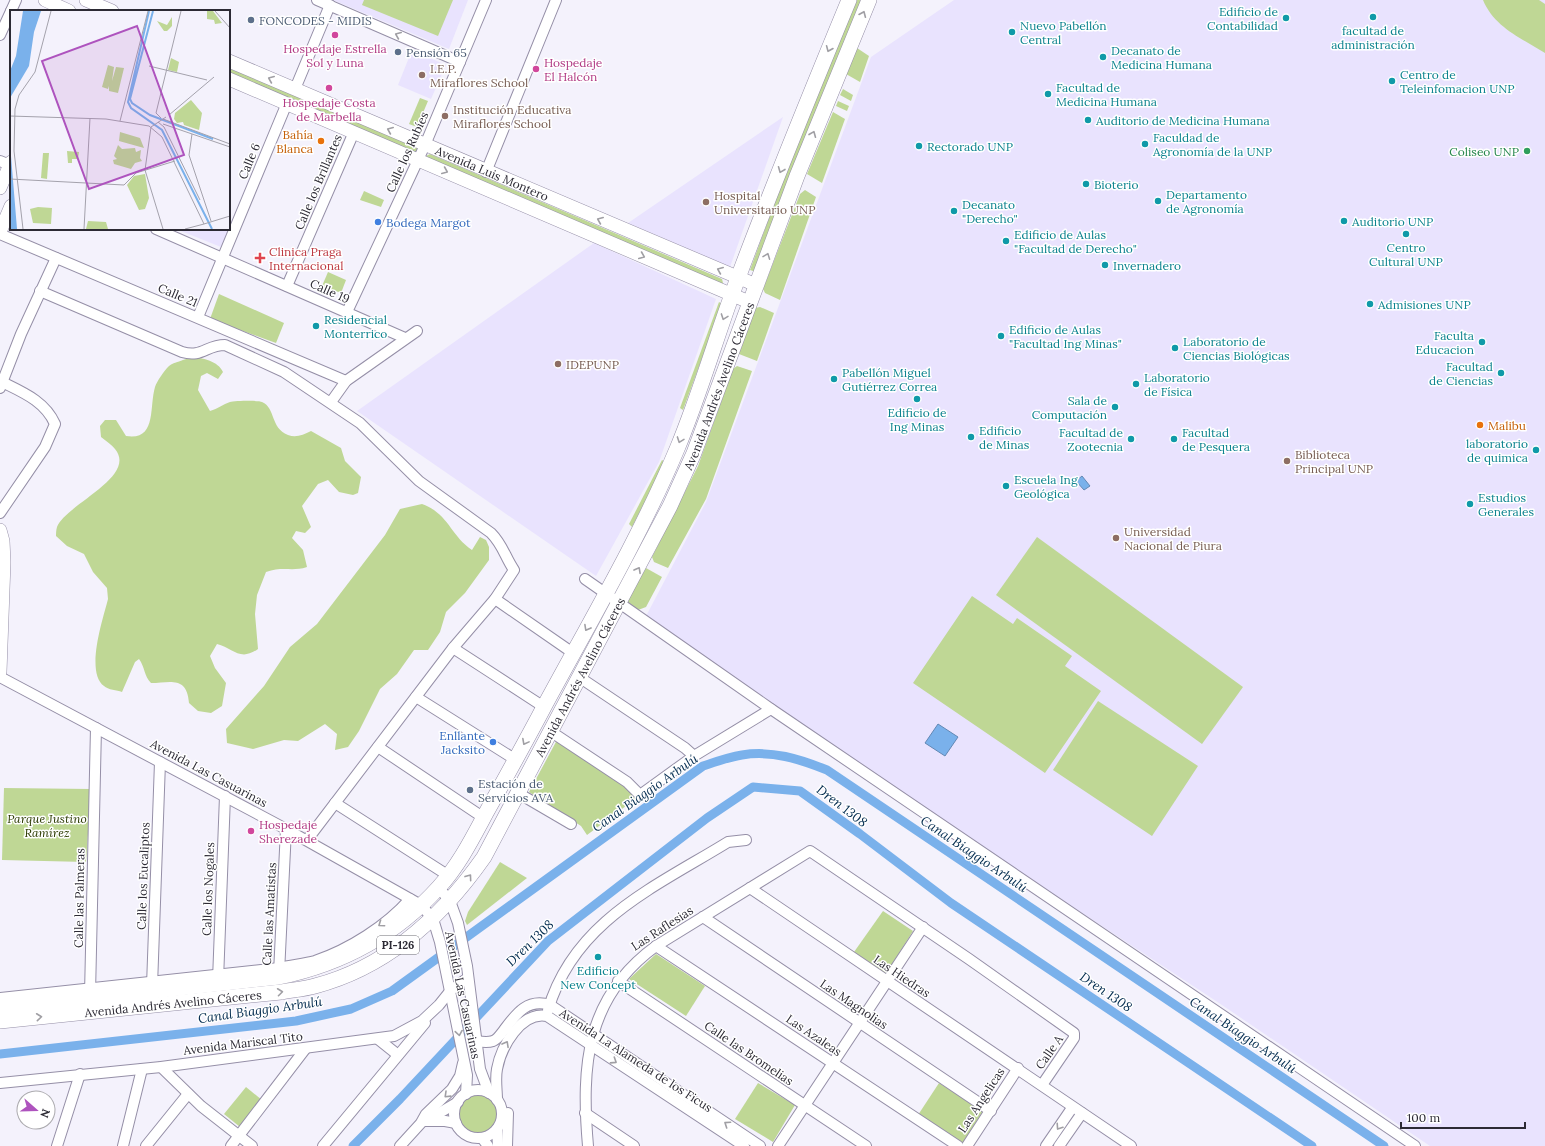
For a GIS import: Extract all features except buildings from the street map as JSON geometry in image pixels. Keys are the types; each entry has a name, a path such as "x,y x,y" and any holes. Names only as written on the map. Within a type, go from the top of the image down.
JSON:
{"highway":[{"name":"Avenida Andrés Avelino Cáceres","path":"0,1008 90,993 279,972 337,961 364,947 390,930 416,902 439,888 484,818 606,594 654,500 678,447 738,278 849,0"},
{"name":"Avenida Andrés Avelino Cáceres","path":"0,1021 301,989 347,975 373,963 433,919 450,901 484,857 670,506 694,454 749,302 834,81 869,0"},
{"path":"297,969 301,989"}],"main road":[{"path":"45,0 67,10"},
{"path":"78,10 83,0"},
{"path":"86,0 110,10"},
{"name":"Avenida Luis Montero","path":"230,61 486,172 756,285"},
{"name":"Avenida Luis Montero","path":"230,79 749,302"},
{"path":"0,188 7,163"},
{"path":"0,233 10,208"},
{"path":"0,530 3,541 4,562 0,672"}],"street":[{"path":"11,10 16,0"},
{"path":"317,0 460,62"},
{"name":"Calle los Rubíes","path":"347,312 425,145 486,0"},
{"path":"486,172 556,0"},
{"path":"295,89 330,5"},
{"path":"0,35 10,13"},
{"name":"Calle 6","path":"198,317 287,103"},
{"name":"Calle los Brillantes","path":"288,286 354,132"},
{"name":"Calle 19","path":"158,230 405,338"},
{"name":"Calle 21","path":"0,233 346,381"},
{"path":"0,513 45,447 55,424 51,415 33,398 1,385 40,290 56,258"},
{"path":"40,290 182,352 194,355 215,345 229,346 284,372 331,402 360,423 419,481 492,534 502,544 506,557 514,570 495,599 453,648 307,840"},
{"path":"331,402 346,381 417,331"},
{"path":"585,579 772,709 1415,1146"},
{"path":"495,599 573,653"},
{"path":"453,648 544,707"},
{"name":"Avenida Las Casuarinas","path":"0,677 307,840 416,902 433,919 440,942 448,975 461,1050 467,1075 466,1094"},
{"path":"579,677 685,748 694,756"},
{"path":"416,697 516,760"},
{"path":"550,731 627,782 640,795 694,756 772,709"},
{"name":"Calle las Palmeras","path":"90,993 96,728"},
{"path":"378,747 484,818"},
{"name":"Calle los Eucaliptos","path":"152,986 160,762"},
{"path":"518,793 571,824"},
{"name":"Calle los Nogales","path":"218,979 225,796"},
{"path":"335,803 448,876"},
{"name":"Calle las Amatistas","path":"279,972 286,829"},
{"path":"546,1016 567,967 588,938 606,920 627,904 728,842 746,840"},
{"name":"Las Raflesias","path":"588,1146 585,1113 585,1086 590,1045 593,1035 603,1008 618,981 637,959 656,946 810,851 923,927"},
{"name":"Avenida Las Casuarinas","path":"439,888 450,901 458,923 467,966 480,1069 493,1097"},
{"name":"Las Hiedras","path":"750,888 886,981 1018,1068 1072,1108 1082,1113 1131,1146"},
{"name":"Las Magnolias","path":"703,917 991,1111"},
{"path":"778,1146 923,927"},
{"name":"Calle A","path":"923,927 1074,1033 1074,1038 1042,1085"},
{"name":"Las Azaleas","path":"656,946 958,1146"},
{"name":"Avenida Mariscal Tito","path":"0,1083 161,1067 394,1036 412,1028 439,1005 450,990 468,978"},
{"name":"Calle las Bromelias","path":"618,981 866,1146"},
{"name":"Avenida Andrés Avelino Cáceres","path":"0,998 90,993"},
{"path":"323,1146 429,1019 442,1009 471,998"},
{"name":"Avenida La Alameda de los Ficus","path":"476,1039 486,1042 498,1038 513,1019 528,1006 541,1002 550,1005 760,1146"},
{"name":"Avenida La Alameda de los Ficus","path":"493,1097 500,1058 510,1038 523,1024 534,1016 546,1016 744,1146"},
{"path":"378,1039 398,1055"},
{"path":"231,1146 306,1048"},
{"path":"423,1122 426,1114 452,1089 460,1076 464,1062"},
{"path":"161,1067 188,1094 252,1146"},
{"name":"Las Angelicas","path":"967,1146 1018,1068"},
{"path":"123,1146 142,1069"},
{"path":"57,1146 80,1074"},
{"path":"496,1081 506,1104 508,1114 507,1146"},
{"path":"400,1146 423,1122 458,1102 466,1094 478,1090 493,1097 502,1115 497,1129 498,1146"},
{"path":"146,1146 188,1094"},
{"path":"458,1102 454,1113 456,1123 460,1130 467,1135 485,1142 497,1129"},
{"path":"1046,1146 1072,1108"},
{"path":"585,1113 634,1146"},
{"path":"1059,1146 1082,1113"},
{"path":"423,1122 445,1121 456,1123"}],"shaded area":[{"path":"333,0 468,0 449,49"},
{"name":"Universidad Nacional de Piura","path":"954,0 1545,0 1545,1146 1430,1146 1219,1003 872,775 645,618 706,502 871,57"},
{"name":"I.E.P. Miraflores School","path":"412,50 446,65 431,99 398,85"},
{"name":"Hospital Universitario UNP","path":"783,117 730,267 628,223"},
{"path":"178,230 229,230 221,247"},
{"name":"IDEPUNP","path":"594,243 716,299 659,462 596,576 357,411"}],"green space":[{"path":"364,0 453,0 438,36 362,5"},
{"path":"855,0 863,0 756,272 750,270 795,147"},
{"path":"1483,0 1539,0 1545,4 1545,53 1501,25 1494,18"},
{"path":"857,48 869,56 860,82 846,74"},
{"path":"230,65 419,148 416,154 230,74"},
{"path":"843,89 853,95 851,101 840,95"},
{"path":"420,98 428,101 417,127 409,124"},
{"path":"838,101 849,106 847,111 836,106"},
{"path":"833,112 845,119 822,183 807,174"},
{"path":"430,154 722,279 723,283 720,285 428,160 426,156"},
{"path":"805,190 816,197 780,300 765,293 763,289 800,194"},
{"path":"364,191 384,200 381,207 360,200"},
{"path":"328,272 346,280 341,293 322,286"},
{"path":"219,294 284,323 276,343 210,319"},
{"path":"719,302 722,304 683,410 680,408"},
{"path":"760,307 774,313 757,361 739,354 755,308"},
{"path":"192,357 205,359 214,363 221,368 223,372 218,379 207,373 201,376 198,390 210,411 230,402 260,401 269,409 278,428 282,432 288,435 297,436 311,431 341,448 345,461 361,477 358,493 353,495 339,492 328,480 318,484 302,506 311,527 305,533 296,531 292,538 303,550 307,567 297,569 277,569 266,572 257,595 255,614 258,649 252,653 241,654 217,644 210,656 215,668 226,683 222,706 211,713 198,711 189,703 188,694 181,684 176,682 151,683 139,659 135,662 122,692 104,686 99,679 96,669 96,658 97,645 108,599 107,588 93,572 84,554 67,546 56,536 57,527 63,518 98,490 117,470 119,459 111,444 101,437 100,426 105,420 116,420 126,436 136,436 143,433 150,421 153,395 159,379 169,366"},
{"path":"737,366 752,371 706,499 668,568 654,562 652,557 698,466 733,369"},
{"path":"662,460 665,462 632,527 629,524"},
{"path":"422,504 438,513 459,538 472,550 480,537 486,540 489,547 489,560 465,593 446,612 440,632 428,650 414,650 397,674 380,689 359,731 348,747 335,750 337,734 325,724 298,741 284,740 253,749 227,743 226,729 264,686 290,647 317,624 385,535 400,509"},
{"path":"1037,537 1243,687 1202,744 996,595"},
{"path":"646,568 662,577 646,607 638,610 626,602"},
{"path":"972,596 1013,624 1017,618 1072,656 1065,666 1101,691 1045,773 913,683"},
{"path":"1098,701 1198,766 1152,836 1053,770"},
{"path":"557,740 616,778 638,797 587,835 581,826 529,792"},
{"name":"Parque Justino Ramírez","path":"4,788 91,789 86,862 2,860"},
{"path":"500,862 527,878 467,925 465,921 468,912"},
{"path":"883,911 913,931 886,974 854,952"},
{"path":"656,954 705,986 686,1016 629,979"},
{"path":"758,1083 795,1105 773,1142 735,1119"},
{"path":"939,1083 983,1111 962,1144 918,1115"},
{"path":"246,1087 262,1100 240,1127 224,1114"},
{"path":"478,1095 488,1098 494,1104 497,1114 494,1124 488,1130 478,1133 468,1130 462,1124 459,1114 462,1104 468,1098"}],"water":[{"path":"1082,476 1090,486 1084,490 1076,481"},
{"path":"938,724 958,737 945,756 925,743"}],"waterway":[{"name":"Canal Biaggio Arbulú","path":"0,1054 296,1021 351,1009 392,991 703,766 737,756 764,754 785,756 827,770 1384,1146"},
{"name":"Dren 1308","path":"353,1146 400,1099 548,941 707,818 753,787 800,791 860,834 951,903 1312,1146"}],"place":[{"name":"facultad de administración","path":"1373,17"},
{"name":"Edificio de Contabilidad","path":"1286,18"},
{"name":"FONCODES - MIDIS","path":"251,20"},
{"name":"Nuevo Pabellón Central","path":"1012,32"},
{"name":"Hospedaje Estrella Sol y Luna","path":"335,35"},
{"name":"Pensión 65","path":"398,52"},
{"name":"Decanato de Medicina Humana","path":"1103,57"},
{"name":"Hospedaje El Halcón","path":"536,69"},
{"name":"I.E.P. Miraflores School","path":"422,75"},
{"name":"Centro de Teleinfomacion UNP","path":"1392,81"},
{"name":"Hospedaje Costa de Marbella","path":"329,88"},
{"name":"Facultad de Medicina Humana","path":"1048,94"},
{"name":"Institución Educativa Miraflores School","path":"445,116"},
{"name":"Auditorio de Medicina Humana","path":"1088,120"},
{"name":"Bahía Blanca","path":"321,141"},
{"name":"Faculdad de Agronomía de la UNP","path":"1145,144"},
{"name":"Rectorado UNP","path":"919,146"},
{"name":"Coliseo UNP","path":"1527,151"},
{"name":"Bioterio","path":"1086,184"},
{"name":"Departamento de Agronomía","path":"1158,201"},
{"name":"Hospital Universitario UNP","path":"706,202"},
{"name":"Decanato \"Derecho\"","path":"954,211"},
{"name":"Auditorio UNP","path":"1344,221"},
{"name":"Bodega Margot","path":"378,222"},
{"name":"Centro Cultural UNP","path":"1406,234"},
{"name":"Edificio de Aulas \"Facultad de Derecho\"","path":"1006,241"},
{"name":"Clinica Praga Internacional","path":"260,258"},
{"name":"Invernadero","path":"1105,265"},
{"name":"Admisiones UNP","path":"1370,304"},
{"name":"Residencial Monterrico","path":"316,326"},
{"name":"Edificio de Aulas \"Facultad Ing Minas\"","path":"1001,336"},
{"name":"Faculta Educacion","path":"1482,342"},
{"name":"Laboratorio de Ciencias Biológicas","path":"1175,348"},
{"name":"IDEPUNP","path":"558,364"},
{"name":"Facultad de Ciencias","path":"1501,373"},
{"name":"Pabellón Miguel Gutiérrez Correa","path":"834,379"},
{"name":"Laboratorio de Física","path":"1136,384"},
{"name":"Edificio de Ing Minas","path":"917,399"},
{"name":"Sala de Computación","path":"1115,407"},
{"name":"Malibu","path":"1480,425"},
{"name":"Edificio de Minas","path":"971,437"},
{"name":"Facultad de Zootecnia","path":"1131,439"},
{"name":"Facultad de Pesquera","path":"1174,439"},
{"name":"laboratorio de quimica","path":"1536,450"},
{"name":"Biblioteca Principal UNP","path":"1287,461"},
{"name":"Escuela Ing Geológica","path":"1006,486"},
{"name":"Estudios Generales","path":"1470,504"},
{"name":"Universidad Nacional de Piura","path":"1116,538"},
{"name":"Enllante Jacksito","path":"493,742"},
{"name":"Estación de Servicios AVA","path":"470,790"},
{"name":"Hospedaje Sherezade","path":"251,831"},
{"name":"Edificio New Concept","path":"598,957"}]}
